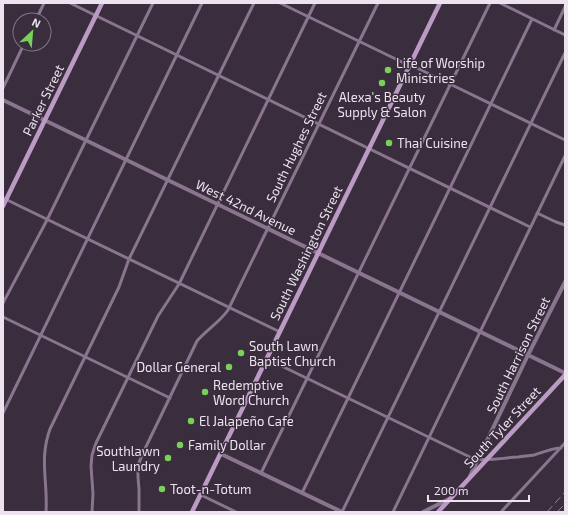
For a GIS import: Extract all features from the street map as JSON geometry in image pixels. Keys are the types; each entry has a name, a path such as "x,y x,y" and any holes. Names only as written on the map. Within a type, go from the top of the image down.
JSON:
{"main road":[{"name":"Parker Street","path":"3,206 5,199 45,121 102,3"},
{"name":"South Washington Street","path":"192,512 440,3"},
{"name":"South Tyler Street","path":"438,512 565,374"}],"street":[{"path":"70,3 530,227"},
{"path":"3,303 47,220 153,3"},
{"path":"3,413 202,3"},
{"path":"46,512 44,462 45,444 50,429 119,287 129,259 254,3"},
{"path":"280,3 565,140"},
{"path":"92,512 93,494 90,466 96,442 158,316 179,284 315,3"},
{"name":"South Hughes Street","path":"139,512 138,465 142,455 198,341 204,333 225,315 229,308 378,3"},
{"path":"261,473 490,3"},
{"path":"500,3 565,35"},
{"path":"554,30 565,7"},
{"path":"302,492 532,19"},
{"path":"3,88 20,52"},
{"path":"221,454 342,512 565,53"},
{"name":"West 42nd Avenue","path":"3,100 565,374"},
{"path":"393,512 479,331 565,156"},
{"path":"5,199 280,332"},
{"path":"537,213 556,222 565,224"},
{"name":"South Harrison Street","path":"468,479 565,282"},
{"path":"3,317 170,398"},
{"path":"267,359 474,459 498,460 532,455 549,451 557,447 561,448"},
{"path":"501,512 565,443"},
{"path":"201,495 236,512"},
{"path":"423,512 452,498"}],"railway":[{"path":"547,512 565,492"},
{"path":"557,512 565,504"}],"place":[{"name":"Life of Worship Ministries","path":"388,70"},
{"name":"Alexa's Beauty Supply & Salon","path":"382,83"},
{"name":"Thai Cuisine","path":"389,143"},
{"name":"South Lawn Baptist Church","path":"241,353"},
{"name":"Dollar General","path":"229,367"},
{"name":"Redemptive Word Church","path":"205,392"},
{"name":"El Jalapeño Cafe","path":"191,421"},
{"name":"Family Dollar","path":"180,445"},
{"name":"Southlawn Laundry","path":"168,458"},
{"name":"Toot-n-Totum","path":"162,489"}]}
